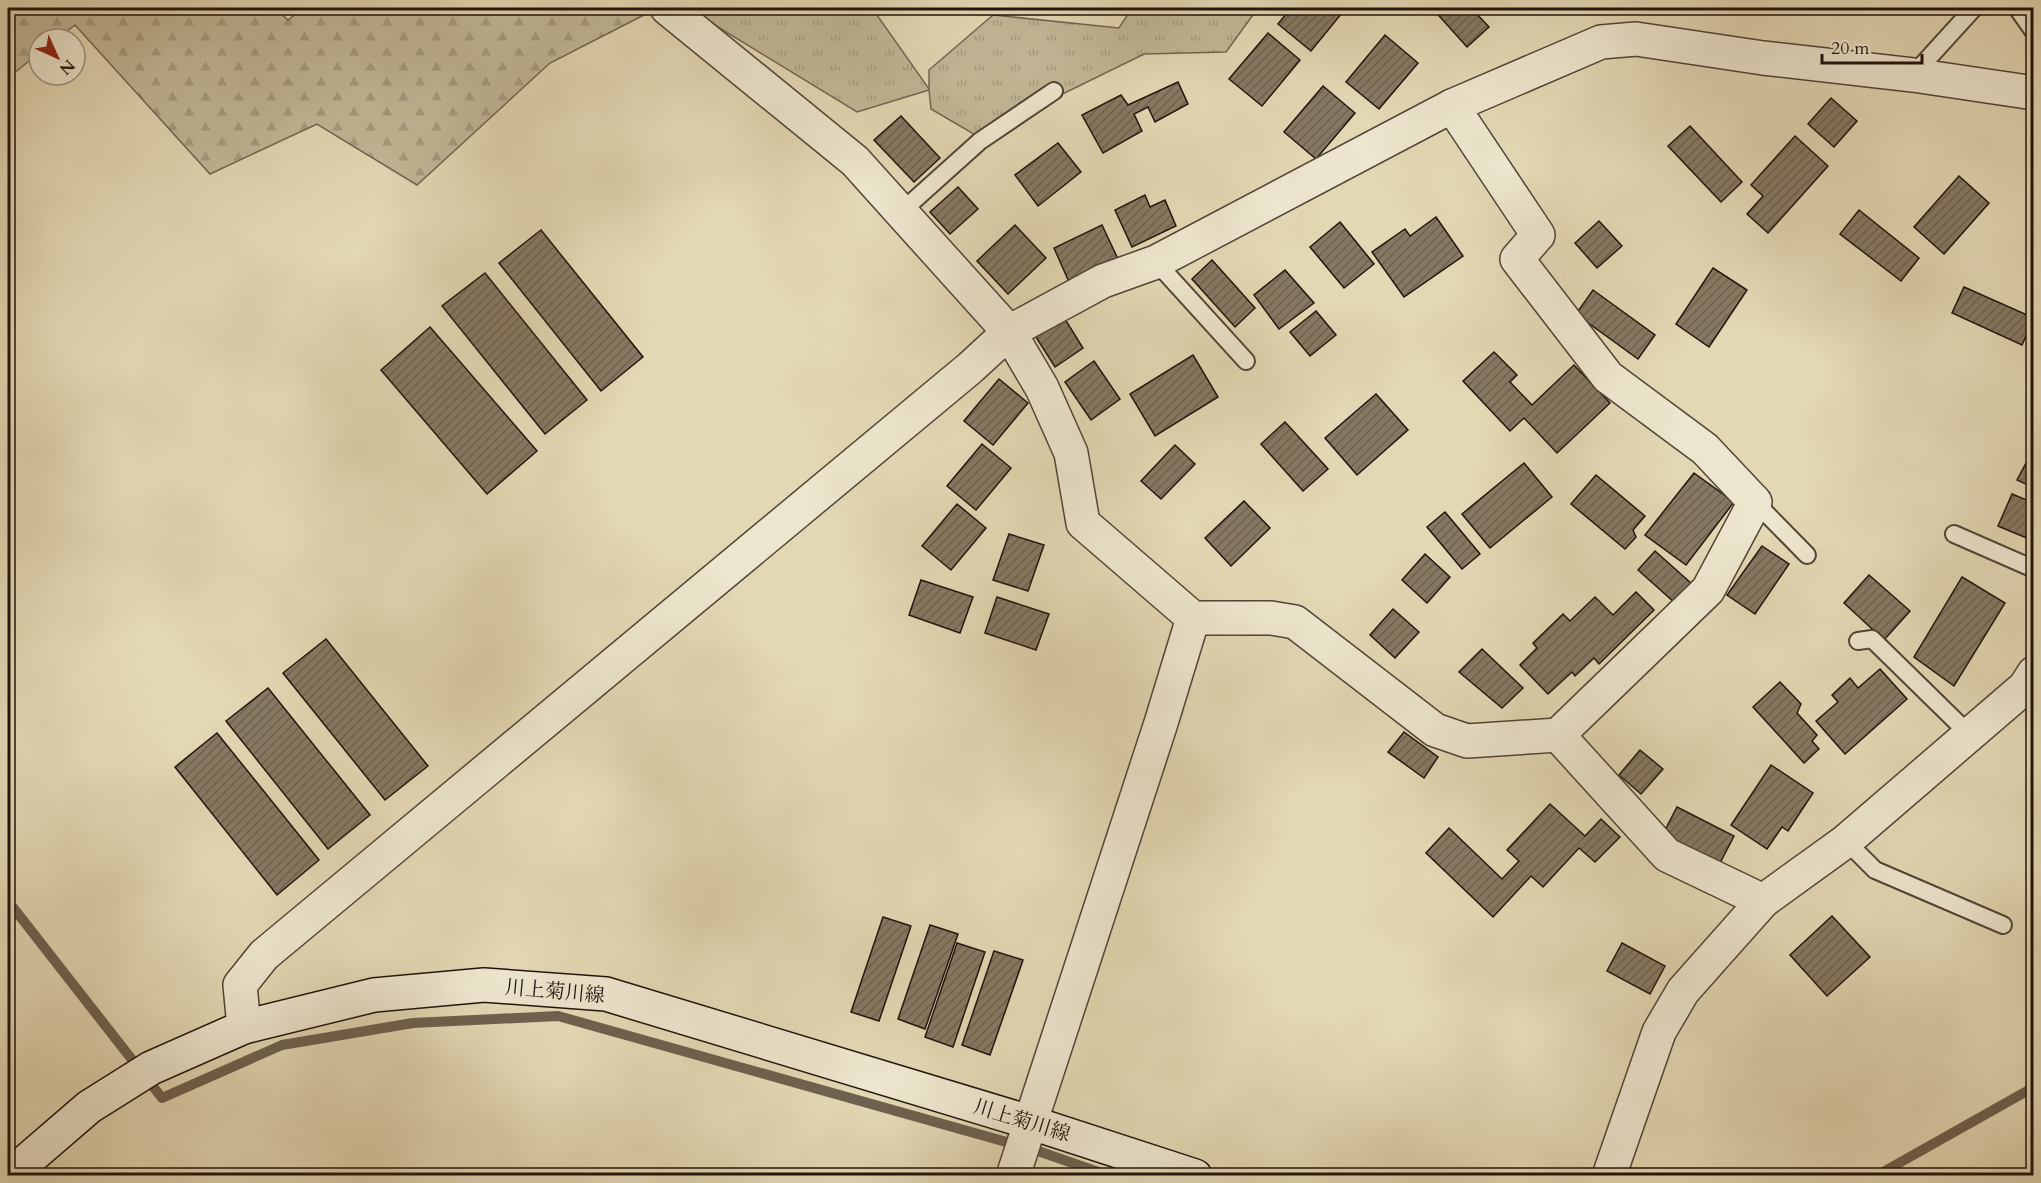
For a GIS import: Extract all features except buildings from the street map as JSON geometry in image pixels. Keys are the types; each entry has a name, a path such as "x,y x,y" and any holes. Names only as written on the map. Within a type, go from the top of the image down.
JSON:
{"street":[{"path":"667,8 855,160 1009,332 1042,388 1071,453 1083,523 1193,618 1271,618 1295,622 1435,730 1467,741 1558,735 1708,590 1755,502 1705,449 1608,377 1517,259 1538,235 1452,106"},
{"path":"244,1027 240,985 264,955 970,368 1009,332 1103,282 1156,262 1452,106 1600,42 1636,39 2034,93"},
{"path":"1013,1176 1193,618"},
{"path":"1609,1176 1659,1032 1683,991 1763,901 1846,841 2025,687 2034,673"},
{"path":"1558,735 1667,855 1763,901"},
{"name":"川上菊川線","path":"9,1176 89,1107 151,1068 244,1027 374,995 484,985 606,994 1029,1122 1195,1176"}],"lane":[{"path":"1913,75 1974,8"},
{"path":"2017,8 2034,32"},
{"path":"901,212 980,141 1054,90"},
{"path":"1156,262 1246,361"},
{"path":"1755,502 1807,555"},
{"path":"1954,534 2034,569"},
{"path":"1858,641 1872,639 1970,735"},
{"path":"1846,841 1875,870 2003,925"}],"green space":[{"path":"8,8 274,8 288,20 303,8 627,8 644,15 550,63 417,185 317,124 210,174 87,38 87,27 75,25 72,27 27,27 27,63 8,78"},
{"path":"687,8 872,8 929,89 929,70 993,15 1119,28 1132,8 1258,8 1226,52 1144,54 977,136 931,109 929,90 857,112"}],"waterway":[{"path":"8,901 162,1098 282,1045 413,1023 558,1016 1035,1150 1110,1176"},
{"path":"1876,1176 2034,1087"}]}
